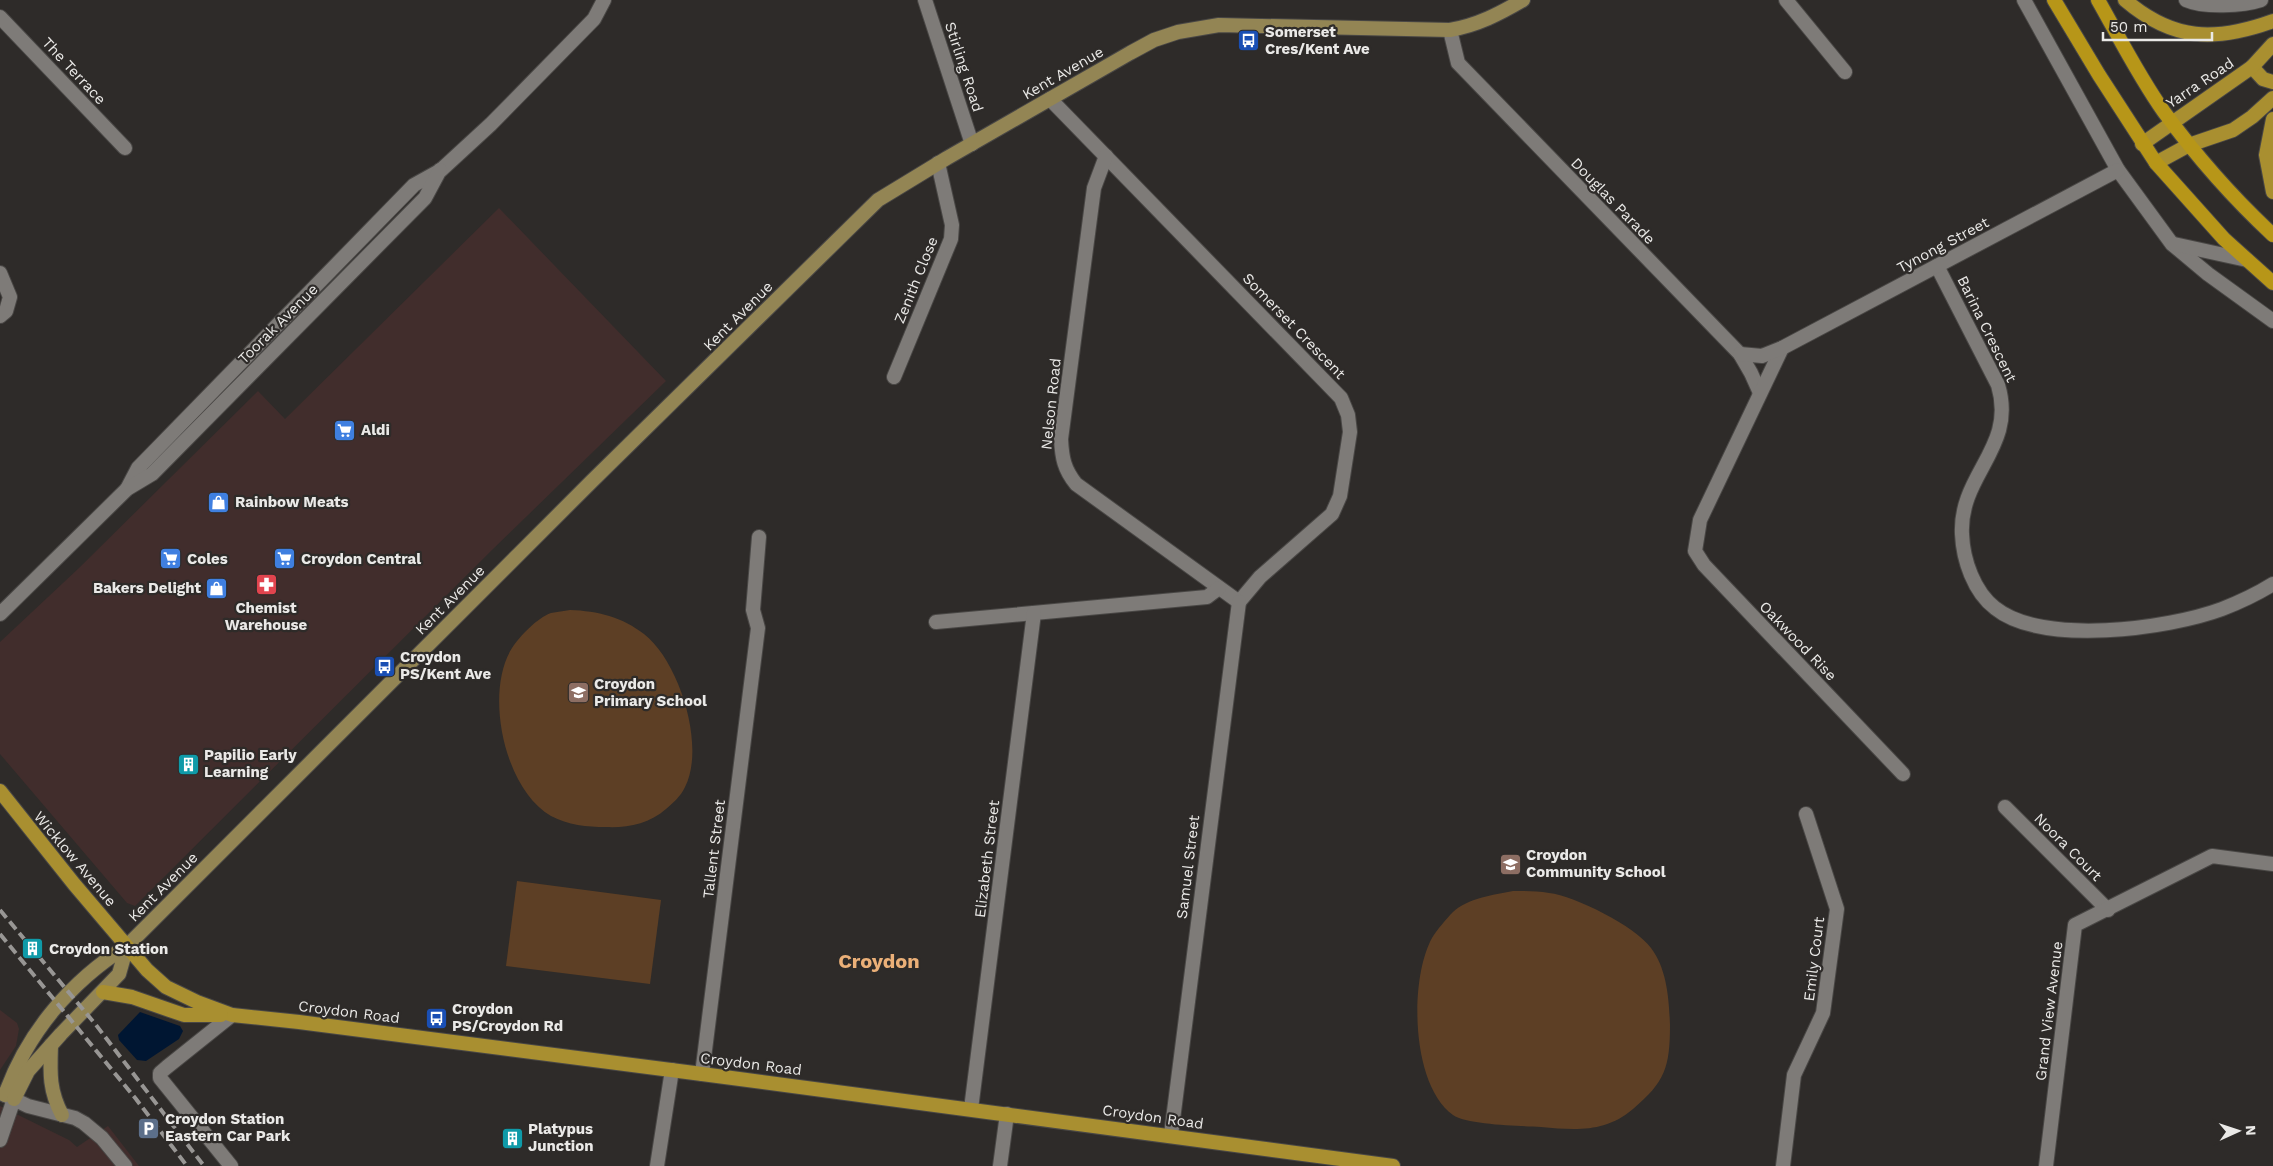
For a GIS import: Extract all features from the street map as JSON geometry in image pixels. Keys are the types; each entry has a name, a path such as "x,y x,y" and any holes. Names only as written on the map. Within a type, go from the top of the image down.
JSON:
{"highway":[{"path":"2054,0 2142,144 2156,163 2188,200 2247,260 2273,283"},
{"path":"2098,0 2164,112 2189,146 2238,203 2273,235"}],"main road":[{"name":"Kent Avenue","path":"6,1096 13,1074 46,1017 97,966 127,946 538,534 872,206 938,163 1050,99 1154,40 1178,32 1220,25 1450,30 1466,27 1494,17 1524,0"},
{"path":"2125,0 2144,16 2173,30 2207,36 2242,32 2273,21"},
{"name":"Yarra Road","path":"2142,144 2252,67 2273,44"},
{"path":"2252,67 2263,79 2273,82"},
{"path":"2156,163 2189,146 2232,130 2252,117 2273,98"},
{"path":"2273,119 2266,155 2273,192"},
{"name":"Wicklow Avenue","path":"0,792 127,946"},
{"name":"Kent Avenue","path":"6,1096 50,1045 119,974 127,946"},
{"name":"Croydon Road","path":"127,946 147,970 166,987 197,1002 232,1015 318,1024 672,1070 1171,1135 1372,1165 1393,1166"},
{"path":"103,992 132,997 184,1015 232,1015"},
{"path":"50,1045 50,1080 53,1096 62,1115"}],"street":[{"name":"Toorak Avenue","path":"0,614 127,489 138,468 414,185 441,170 491,124 594,19 604,0"},
{"name":"Stirling Road","path":"925,0 972,144"},
{"path":"1786,0 1845,72"},
{"path":"2024,0 2118,170 2172,244 2208,274 2273,321"},
{"path":"2186,0 2194,3 2249,4 2261,0"},
{"name":"The Terrace","path":"0,17 125,148"},
{"name":"Douglas Parade","path":"1450,30 1452,47 1458,63 1740,354 1752,373 1760,393"},
{"name":"Somerset Crescent","path":"1050,99 1341,398 1348,415 1350,432 1348,455 1340,496 1332,514 1260,577 1239,602"},
{"name":"Nelson Road","path":"1106,156 1094,188 1061,439 1062,458 1067,473 1076,484 1239,602"},
{"name":"Zenith Close","path":"894,377 950,239 952,225 938,163"},
{"name":"Tynong Street","path":"1740,354 1762,356 1782,348 2118,170"},
{"path":"2172,244 2247,260"},
{"name":"Barina Crescent","path":"1937,266 1998,385 2003,402 2002,423 1995,443 1971,486 1964,510 1962,534 1965,557 1974,583 1994,608 2019,622 2050,628 2094,631 2125,629 2166,623 2222,609 2273,584"},
{"path":"0,273 10,297 6,311 0,316"},
{"path":"1760,393 1782,348"},
{"name":"Oakwood Rise","path":"1760,393 1700,520 1695,551 1704,565 1903,774"},
{"name":"Tallent Street","path":"702,1074 758,628 753,610 759,537"},
{"path":"936,622 1207,597 1219,588"},
{"name":"Samuel Street","path":"1171,1135 1239,602"},
{"name":"Elizabeth Street","path":"971,1109 1034,613"},
{"name":"Noora Court","path":"2005,807 2108,910"},
{"name":"Emily Court","path":"1783,1166 1794,1075 1823,1013 1837,909 1806,814"},
{"name":"Grand View Avenue","path":"2046,1166 2076,925 2212,856 2273,864"},
{"path":"231,1166 160,1078 160,1073 232,1015"},
{"path":"658,1166 672,1070"},
{"path":"0,1113 6,1096"},
{"path":"6,1096 28,1106 75,1118 90,1127 102,1138 125,1166"},
{"path":"0,1139 6,1096"},
{"path":"1000,1166 1007,1114"},
{"path":"0,1133 0,1139"}],"shaded area":[{"name":"Croydon Central","path":"499,208 666,381 492,550 135,906 127,903 0,754 0,642 79,568 258,391 285,419"},
{"path":"570,610 609,616 627,623 644,634 657,647 668,664 678,683 686,705 692,750 691,770 685,787 677,799 669,807 645,822 622,827 599,827 578,825 557,819 535,803 521,785 511,763 503,738 500,713 500,689 504,667 512,648 535,623 551,613"},
{"path":"517,881 661,900 650,984 506,966"},
{"path":"1513,891 1560,895 1604,913 1643,939 1661,965 1668,995 1670,1015 1669,1052 1664,1073 1659,1082 1644,1099 1622,1117 1612,1122 1589,1128 1566,1129 1470,1121 1453,1115 1439,1101 1429,1081 1422,1057 1417,1005 1425,956 1432,938 1447,918 1459,907 1481,898"},
{"path":"0,1010 17,1023 19,1029 16,1046 0,1070"},
{"path":"0,1106 69,1140 77,1147 108,1126 139,1166 0,1166"}],"water":[{"path":"140,1012 180,1026 183,1031 179,1039 146,1061 137,1060 119,1040 118,1035"}],"railway":[{"path":"0,910 96,1025 204,1166"},
{"path":"0,934 136,1099 187,1166"}],"place":[{"name":"Somerset Cres/Kent Ave","path":"1249,41"},
{"name":"Aldi","path":"345,430"},
{"name":"Rainbow Meats","path":"219,502"},
{"name":"Coles","path":"171,559"},
{"name":"Croydon Central","path":"285,559"},
{"name":"Chemist Warehouse","path":"266,585"},
{"name":"Bakers Delight","path":"217,588"},
{"name":"Croydon PS/Kent Ave","path":"384,666"},
{"name":"Croydon Primary School","path":"578,693"},
{"name":"Papilio Early Learning","path":"188,764"},
{"name":"Croydon Community School","path":"1510,864"},
{"name":"Croydon Station","path":"33,949"},
{"name":"Croydon PS/Croydon Rd","path":"436,1018"},
{"name":"Croydon Station Eastern Car Park","path":"149,1128"},
{"name":"Platypus Junction","path":"512,1138"}],"district":[{"name":"Croydon","path":"879,961"}]}
